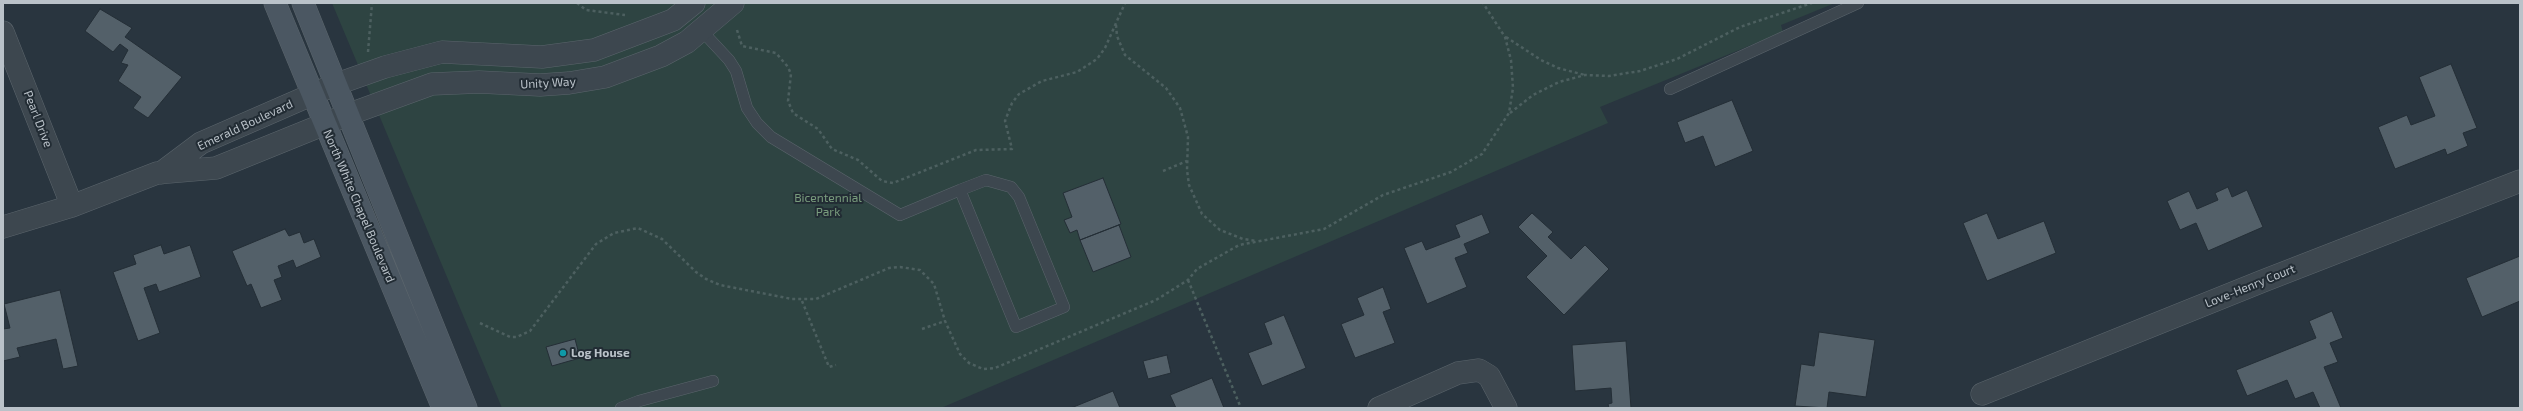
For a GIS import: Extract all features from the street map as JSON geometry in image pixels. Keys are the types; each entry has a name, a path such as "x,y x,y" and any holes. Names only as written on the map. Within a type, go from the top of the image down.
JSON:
{"main road":[{"name":"North White Chapel Boulevard","path":"274,3 443,408"},
{"name":"North White Chapel Boulevard","path":"303,3 334,85 466,408"}],"street":[{"name":"Unity Way","path":"347,115 432,84 479,82 540,85 569,83 605,77 661,56 703,31 733,3"},
{"path":"334,85 418,57 442,52 542,57 594,50 645,32 673,20 691,6 703,31"},
{"name":"Pearl Drive","path":"3,32 72,206"},
{"name":"Emerald Boulevard","path":"161,173 201,143 334,85"},
{"name":"Emerald Boulevard","path":"3,227 72,206 161,173 216,168 347,115"},
{"name":"Love-Henry Court","path":"1982,394 2263,281 2520,181"},
{"path":"1379,408 1458,372 1479,370 1489,376 1506,408"}],"lane":[{"path":"1670,89 1858,3"},
{"path":"703,31 729,60 736,71 747,108 757,123 771,137 793,152 900,215 960,190 986,180 1011,187 1019,197 1064,307 1016,327 960,190"},
{"path":"621,408 639,401 713,381"}],"path":[{"path":"368,54 367,42 371,3"},
{"path":"577,3 586,10 628,15"},
{"path":"737,30 742,46 776,53 788,67 791,74 788,102 793,113 818,129 828,146 838,153 858,160 882,181 892,183 976,150 1012,149 1005,122 1009,109 1019,94 1042,81 1065,76 1088,67 1097,59 1105,48 1125,3"},
{"path":"1116,23 1117,36 1126,55 1166,88 1180,108 1188,136 1187,170 1192,194 1202,214 1211,224 1232,236 1260,242 1324,229 1384,195 1462,167 1482,154 1509,113 1514,88 1511,60 1505,37 1483,3"},
{"path":"1505,37 1547,63 1585,74 1609,76 1640,71 1677,59 1740,27 1812,3"},
{"path":"1509,113 1546,89 1585,74"},
{"path":"1163,171 1188,161"},
{"path":"480,323 510,337 526,333 537,323 596,244 614,233 638,228 662,239 696,272 720,285 802,301 829,367 836,365"},
{"path":"1188,280 1241,408"},
{"path":"922,329 944,321"}],"green space":[{"name":"Bicentennial Park","path":"332,3 1835,3 1781,25 1783,32 1600,107 1608,123 941,408 502,408"}],"building":[{"path":"100,9 132,28 125,37 182,77 148,118 133,108 141,97 118,81 128,65 121,63 128,50 120,44 113,52 85,31"},
{"path":"2451,64 2477,128 2463,133 2468,146 2447,155 2445,149 2395,169 2378,127 2407,115 2411,125 2435,116 2419,77"},
{"path":"1732,100 1753,151 1715,167 1703,136 1685,143 1677,122"},
{"path":"1103,178 1121,224 1080,240 1077,230 1070,233 1064,220 1072,217 1063,193"},
{"path":"2228,187 2232,197 2247,190 2263,227 2208,251 2196,223 2180,230 2167,201 2189,191 2197,209 2218,200 2215,193"},
{"path":"1532,213 1553,232 1548,237 1571,259 1585,245 1609,269 1564,315 1526,277 1547,256 1518,227"},
{"path":"1987,213 1998,239 2044,221 2056,253 1987,281 1963,223"},
{"path":"1482,214 1490,233 1464,244 1468,253 1455,258 1467,287 1427,304 1404,248 1422,241 1426,250 1460,237 1455,225"},
{"path":"1119,225 1131,257 1093,272 1080,240"},
{"path":"285,229 289,236 300,232 304,243 314,239 321,257 296,268 293,260 278,266 282,277 274,280 282,300 261,308 251,284 247,286 232,251"},
{"path":"161,245 164,254 190,245 201,277 159,292 156,284 144,288 160,333 138,341 113,272 136,264 133,255"},
{"path":"2520,256 2520,301 2482,317 2466,278"},
{"path":"1383,287 1391,309 1383,312 1395,343 1355,358 1341,324 1364,315 1357,298"},
{"path":"60,290 78,366 63,369 56,339 17,348 20,357 3,361 3,329 10,328 4,304"},
{"path":"2332,311 2343,338 2330,343 2338,362 2324,367 2341,408 2320,408 2313,392 2295,399 2287,380 2247,396 2236,370 2316,338 2309,321"},
{"path":"1284,315 1306,368 1262,386 1248,353 1272,344 1264,323"},
{"path":"1819,332 1875,340 1866,397 1829,392 1827,408 1795,406 1801,364 1814,366"},
{"name":"Log House","path":"575,339 580,358 552,366 546,347"},
{"path":"1626,341 1631,408 1609,408 1608,404 1612,403 1611,388 1575,391 1572,345"},
{"path":"1167,355 1171,373 1148,379 1143,361"},
{"path":"1212,378 1224,408 1176,408 1170,395"},
{"path":"1113,391 1120,408 1071,408"}],"place":[{"name":"Log House","path":"563,353"}]}
